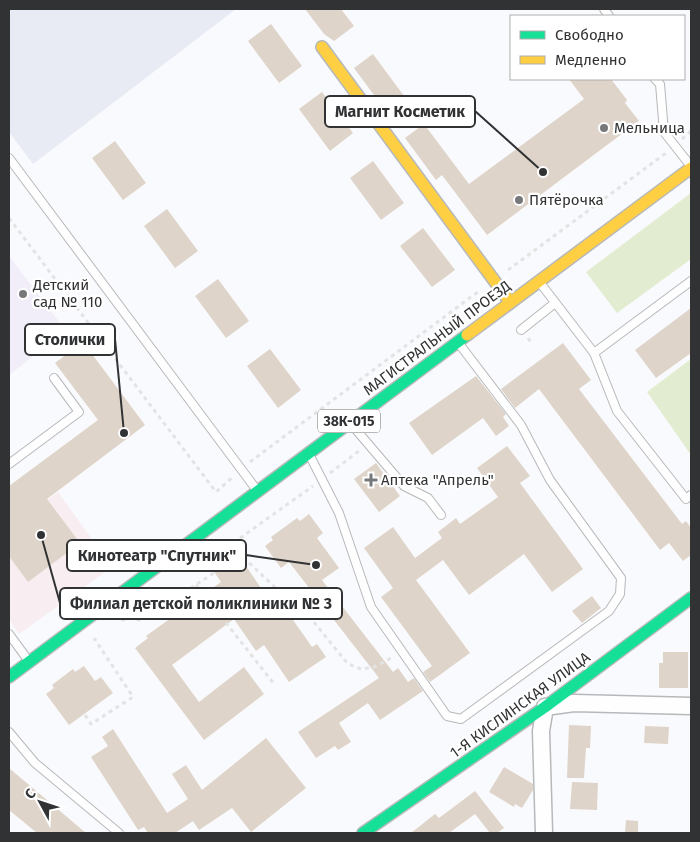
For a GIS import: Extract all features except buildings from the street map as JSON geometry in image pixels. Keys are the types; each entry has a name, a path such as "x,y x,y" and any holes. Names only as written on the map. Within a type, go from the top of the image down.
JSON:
{"main road":[{"path":"322,48 510,302"},
{"name":"МАГИСТРАЛЬНЫЙ ПРОЕЗД","path":"9,677 691,167"},
{"name":"1-Я КИСЛИНСКАЯ УЛИЦА","path":"363,833 545,707 691,598"}],"street":[{"path":"544,833 541,731 545,707 574,703 691,706"}],"lane":[{"path":"657,80 660,84 664,132 691,167"},
{"path":"9,158 258,490"},
{"path":"539,281 594,353 617,411 686,499 691,495"},
{"path":"594,353 691,281"},
{"path":"521,330 555,302"},
{"path":"308,452 339,513 371,606 447,716 461,719 609,611 620,594 620,578 550,480 521,426 457,342"},
{"path":"9,464 79,412 54,378"},
{"path":"349,421 404,486 428,498 440,515"},
{"path":"9,634 29,662"},
{"path":"9,732 34,763 119,833"}],"path":[{"path":"9,218 216,492 259,453 675,146 691,131"},
{"path":"201,566 368,445"},
{"path":"115,620 135,618 142,621 241,555 280,592 304,610 348,664 361,669 374,667 395,656"},
{"path":"196,585 275,685"},
{"path":"85,715 91,724 133,697 90,633"}],"shaded area":[{"path":"9,9 236,9 33,164 9,132"},
{"name":"Детский сад № 110","path":"9,256 66,331 9,375"},
{"path":"58,492 112,567 19,634 9,619 9,527"}],"green space":[{"path":"691,193 691,259 617,313 586,272"},
{"path":"691,359 691,455 647,392"}],"traffic: fast":[{"path":"9,677 467,335"},
{"path":"363,833 545,707 691,598"}],"traffic: slow":[{"path":"322,47 510,302"},
{"path":"467,335 691,168"}],"place":[{"name":"Мельница","path":"604,128"},
{"name":"Магнит Косметик","path":"543,172"},
{"name":"Пятёрочка","path":"519,200"},
{"name":"Детский сад № 110","path":"23,294"},
{"name":"Столички","path":"124,433"},
{"name":"Аптека \"Апрель\"","path":"371,480"},
{"name":"Филиал детской поликлиники № 3","path":"41,535"},
{"name":"Кинотеатр \"Спутник\"","path":"316,565"}]}
